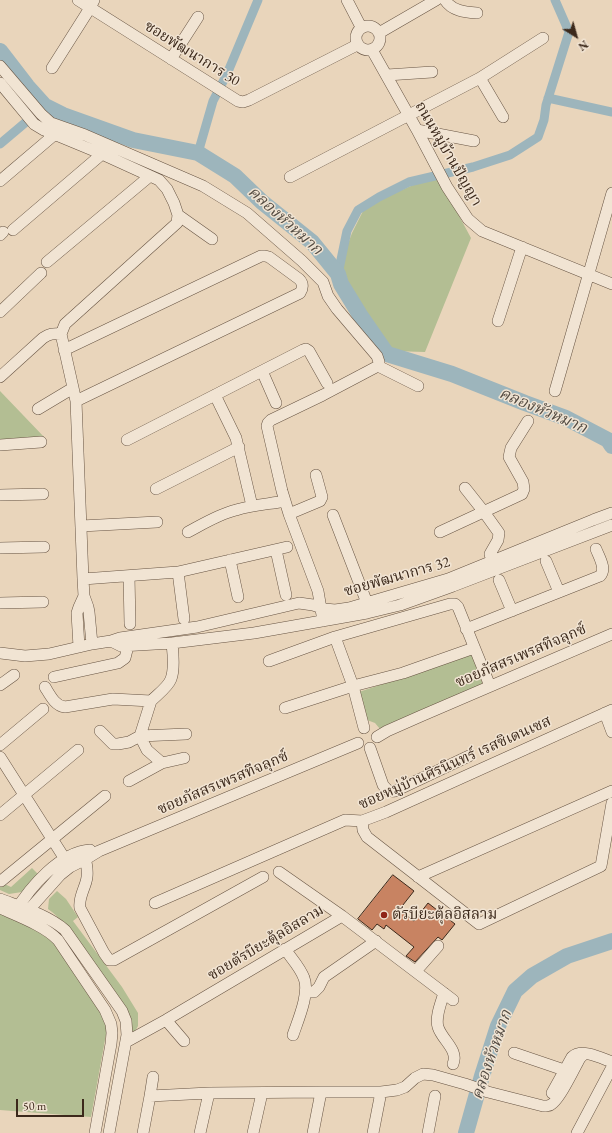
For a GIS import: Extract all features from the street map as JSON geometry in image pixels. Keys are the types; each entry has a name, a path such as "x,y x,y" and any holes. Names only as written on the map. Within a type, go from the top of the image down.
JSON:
{"street":[{"name":"ซอยพัฒนาการ 30","path":"78,0 92,4 171,59 238,101 243,102 357,45"},
{"path":"347,0 361,27"},
{"path":"379,32 436,0"},
{"path":"445,0 447,4 454,8 462,11 477,13"},
{"path":"52,68 92,4"},
{"path":"171,59 198,17"},
{"path":"369,25 379,32 380,41 372,50 364,50 357,45 355,41 356,33 361,27 369,25"},
{"path":"290,177 480,78 543,38"},
{"name":"ถนนหมู่บ้านปัญญา","path":"372,50 409,115 447,187 468,219 482,231 612,284"},
{"path":"0,66 41,114 51,123 85,135 203,186 246,213 293,252 323,282 328,296 336,309 377,356 379,362 378,366"},
{"path":"387,75 432,72"},
{"path":"480,78 503,116"},
{"path":"2,90 34,124 54,135 102,154 159,180 167,188 178,215 177,223 65,324 61,334 76,401 84,596 90,612 92,644"},
{"path":"417,130 474,141"},
{"path":"0,181 54,135"},
{"path":"5,232 102,154"},
{"path":"47,262 150,176"},
{"path":"555,391 612,193"},
{"path":"178,215 212,239"},
{"path":"498,321 522,247"},
{"path":"64,350 261,256 269,258 299,279 303,285 300,293 76,401"},
{"path":"0,312 41,273"},
{"path":"0,377 42,338 49,334 61,334"},
{"path":"126,440 306,349 309,351 327,383"},
{"path":"378,366 418,386"},
{"path":"324,621 318,591 285,501 267,426 271,420 378,366"},
{"path":"262,371 276,403"},
{"path":"38,409 73,388"},
{"path":"215,395 234,433 252,506"},
{"path":"440,532 522,494 524,489 523,482 509,457 512,448 528,421"},
{"path":"0,445 41,442"},
{"path":"156,489 238,447"},
{"path":"289,514 320,501 322,497 316,475"},
{"path":"465,488 499,533 498,540 490,554 492,561"},
{"path":"0,495 42,494"},
{"path":"188,532 228,512 252,506 285,501"},
{"name":"ซอยพัฒนาการ 32","path":"0,653 25,656 49,654 120,638 197,627 299,603 334,610 367,604 448,579 612,513"},
{"path":"333,515 367,604"},
{"path":"81,526 157,522"},
{"name":"ซอยพัฒนาการ 32","path":"111,641 121,646 172,643 254,633 367,613 400,605 453,586 612,525"},
{"path":"0,548 44,547"},
{"path":"83,579 178,572 282,549 286,595"},
{"path":"466,629 596,578 603,573 604,569 596,549"},
{"path":"230,560 238,597"},
{"path":"546,561 559,592"},
{"path":"178,572 184,619"},
{"path":"129,576 130,624"},
{"path":"499,580 512,611"},
{"path":"79,647 78,613 84,596"},
{"path":"0,603 43,602"},
{"path":"269,661 335,637 450,604 455,604 458,607 490,686"},
{"name":"ซอยภัสสรเพรสทีจลุกซ์","path":"370,748 375,744 377,737 387,731 612,634"},
{"path":"335,637 353,686 364,728"},
{"path":"162,764 147,750 140,736 151,700 166,686 171,679 173,659 172,643"},
{"path":"54,677 118,663 125,658 128,646"},
{"path":"286,708 353,686 403,673 474,648"},
{"path":"0,685 14,675"},
{"path":"45,686 56,703 60,706 66,707 113,699 151,700"},
{"path":"0,745 43,709"},
{"path":"609,711 612,732"},
{"name":"ซอยหมู่บ้านศิรนินทร์ เรสซิเดนเซส","path":"155,903 345,820 362,821 386,812 609,711"},
{"path":"377,737 373,730 367,728 364,728 357,734 358,743 363,747 370,748 383,785 390,792 469,756"},
{"path":"100,732 113,744 129,742 140,736 146,737 186,734"},
{"name":"ซอยภัสสรเพรสทีจลุกซ์","path":"21,912 60,875 67,863 358,743"},
{"path":"0,815 78,750"},
{"path":"0,758 67,863"},
{"path":"129,781 162,764 184,758"},
{"path":"418,877 612,790"},
{"path":"1,881 104,796"},
{"path":"362,821 363,830 367,837 479,924 601,866 612,803"},
{"path":"84,855 87,863 87,876 79,903 80,908 109,960 114,960 263,877"},
{"path":"279,872 342,916"},
{"path":"0,899 53,934 99,1001 111,1024 111,1044 95,1133"},
{"path":"0,908 21,912 60,925 122,1011 126,1021 127,1035 109,1133"},
{"name":"ซอยตัรบียะตุ้ลอิสลาม","path":"126,1042 342,916 416,971 448,997 439,1014 438,1026 454,1055 453,1064"},
{"path":"306,990 314,992 319,987 324,977 376,941"},
{"path":"416,971 438,946"},
{"path":"285,949 304,978 306,990 302,1010 293,1035"},
{"path":"166,1020 184,1042"},
{"path":"514,1052 568,1072"},
{"path":"150,1096 209,1093 381,1092 397,1090 405,1087 415,1078 423,1074 433,1075 488,1092 543,1106 549,1100 568,1072 572,1057 578,1053 592,1055 612,1062"},
{"path":"577,1133 612,1067"},
{"path":"143,1133 153,1077"},
{"path":"313,1133 321,1092"},
{"path":"373,1133 381,1092"},
{"path":"200,1133 209,1093"},
{"path":"253,1133 262,1093"},
{"path":"428,1133 435,1096"}],"green space":[{"path":"437,175 471,238 425,352 392,351 360,315 339,268 352,233 366,205"},
{"path":"0,391 45,438 0,442"},
{"path":"472,654 483,685 380,729 375,723 367,720 359,692"},
{"path":"32,868 39,875 30,886 22,892 9,894 0,890 0,882 11,887"},
{"path":"57,891 66,899 78,917 73,921 122,987 138,1013 138,1026 134,1033 130,1036 130,1024 127,1009 109,986 74,935 57,916 48,909 49,899"},
{"path":"0,912 34,929 52,941 102,1014 107,1029 91,1117 0,1110"}],"building":[{"name":"ตัรบียะตุ้ลอิสลาม","path":"393,875 414,891 399,910 414,921 428,903 455,924 442,940 438,937 415,962 406,956 414,947 386,925 384,929 377,924 372,930 358,919"}],"waterway":[{"path":"198,153 213,101 227,74 258,0"},
{"path":"338,274 347,231 358,210 379,197 409,182 473,167 510,155 538,137 544,120 546,105 569,32 555,0"},
{"name":"คลองหัวหมาก","path":"0,51 27,86 45,106 63,115 133,140 198,153 235,176 262,202 312,242 338,274 341,284 387,354 452,374 566,418 608,440 612,446"},
{"path":"548,98 612,112"},
{"path":"0,144 45,106"},
{"name":"คลองหัวหมาก","path":"466,1133 498,1026 515,991 532,976 567,956 612,941"}],"place":[{"name":"ตัรบียะตุ้ลอิสลาม","path":"384,915"}]}
